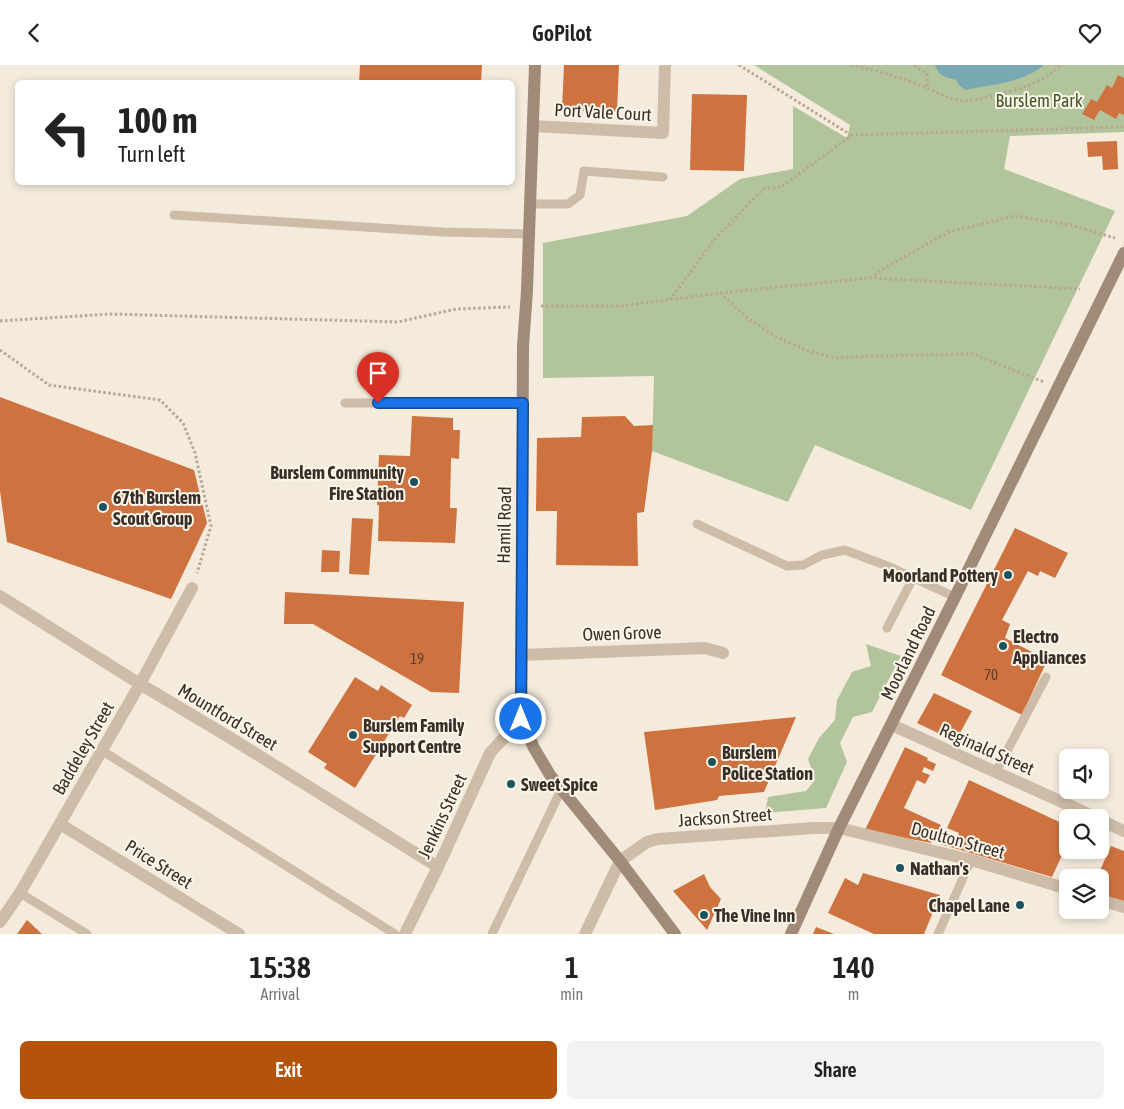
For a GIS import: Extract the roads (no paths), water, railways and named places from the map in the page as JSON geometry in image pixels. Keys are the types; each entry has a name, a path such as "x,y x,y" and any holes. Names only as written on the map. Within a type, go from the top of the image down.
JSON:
{"street":[{"name":"Hamil Road","path":"535,65 527,291 523,346 521,719 534,748 550,775 676,934"},
{"name":"Port Vale Court","path":"533,126 663,133 665,65"},
{"name":"Moorland Road","path":"791,934 840,828 1124,253"},
{"name":"Baddeley Street","path":"0,922 20,893 60,824 192,588"},
{"name":"Mountford Street","path":"0,596 438,867"},
{"name":"Owen Grove","path":"521,655 705,647 724,653"},
{"name":"Jenkins Street","path":"405,934 490,753 521,719"},
{"name":"Reginald Street","path":"892,725 1077,809"},
{"name":"Price Street","path":"60,824 239,934"},
{"path":"1109,824 1124,831"},
{"name":"Jackson Street","path":"620,861 647,842 658,839 814,828 840,828"},
{"name":"Doulton Street","path":"840,828 971,860 1059,886"},
{"path":"585,934 620,861"},
{"path":"1109,903 1124,907"}],"lane":[{"path":"530,204 568,204 580,195 584,171 663,177"},
{"path":"174,215 443,232 528,234"},
{"path":"345,403 523,403"},
{"path":"697,524 787,566 803,565 822,555 845,550 890,567 955,597"},
{"path":"887,628 913,578"},
{"path":"996,773 1046,677"},
{"path":"101,750 395,934"},
{"path":"492,934 561,790"},
{"path":"938,934 971,860"},
{"path":"20,893 87,934"}],"water":[{"path":"935,65 1044,65 1027,76 965,90 956,80 940,74"}],"place":[{"name":"Burslem Community Fire Station","path":"414,482"},
{"name":"67th Burslem Scout Group","path":"103,507"},
{"name":"Moorland Pottery","path":"1008,575"},
{"name":"Electro Appliances","path":"1003,646"},
{"name":"Burslem Family Support Centre","path":"353,735"},
{"name":"Burslem Police Station","path":"712,762"},
{"name":"Sweet Spice","path":"511,784"},
{"name":"Nathan's","path":"900,868"},
{"name":"Chapel Lane","path":"1020,905"},
{"name":"The Vine Inn","path":"704,915"}],"park label":[{"name":"Burslem Park","path":"1039,100"}]}
